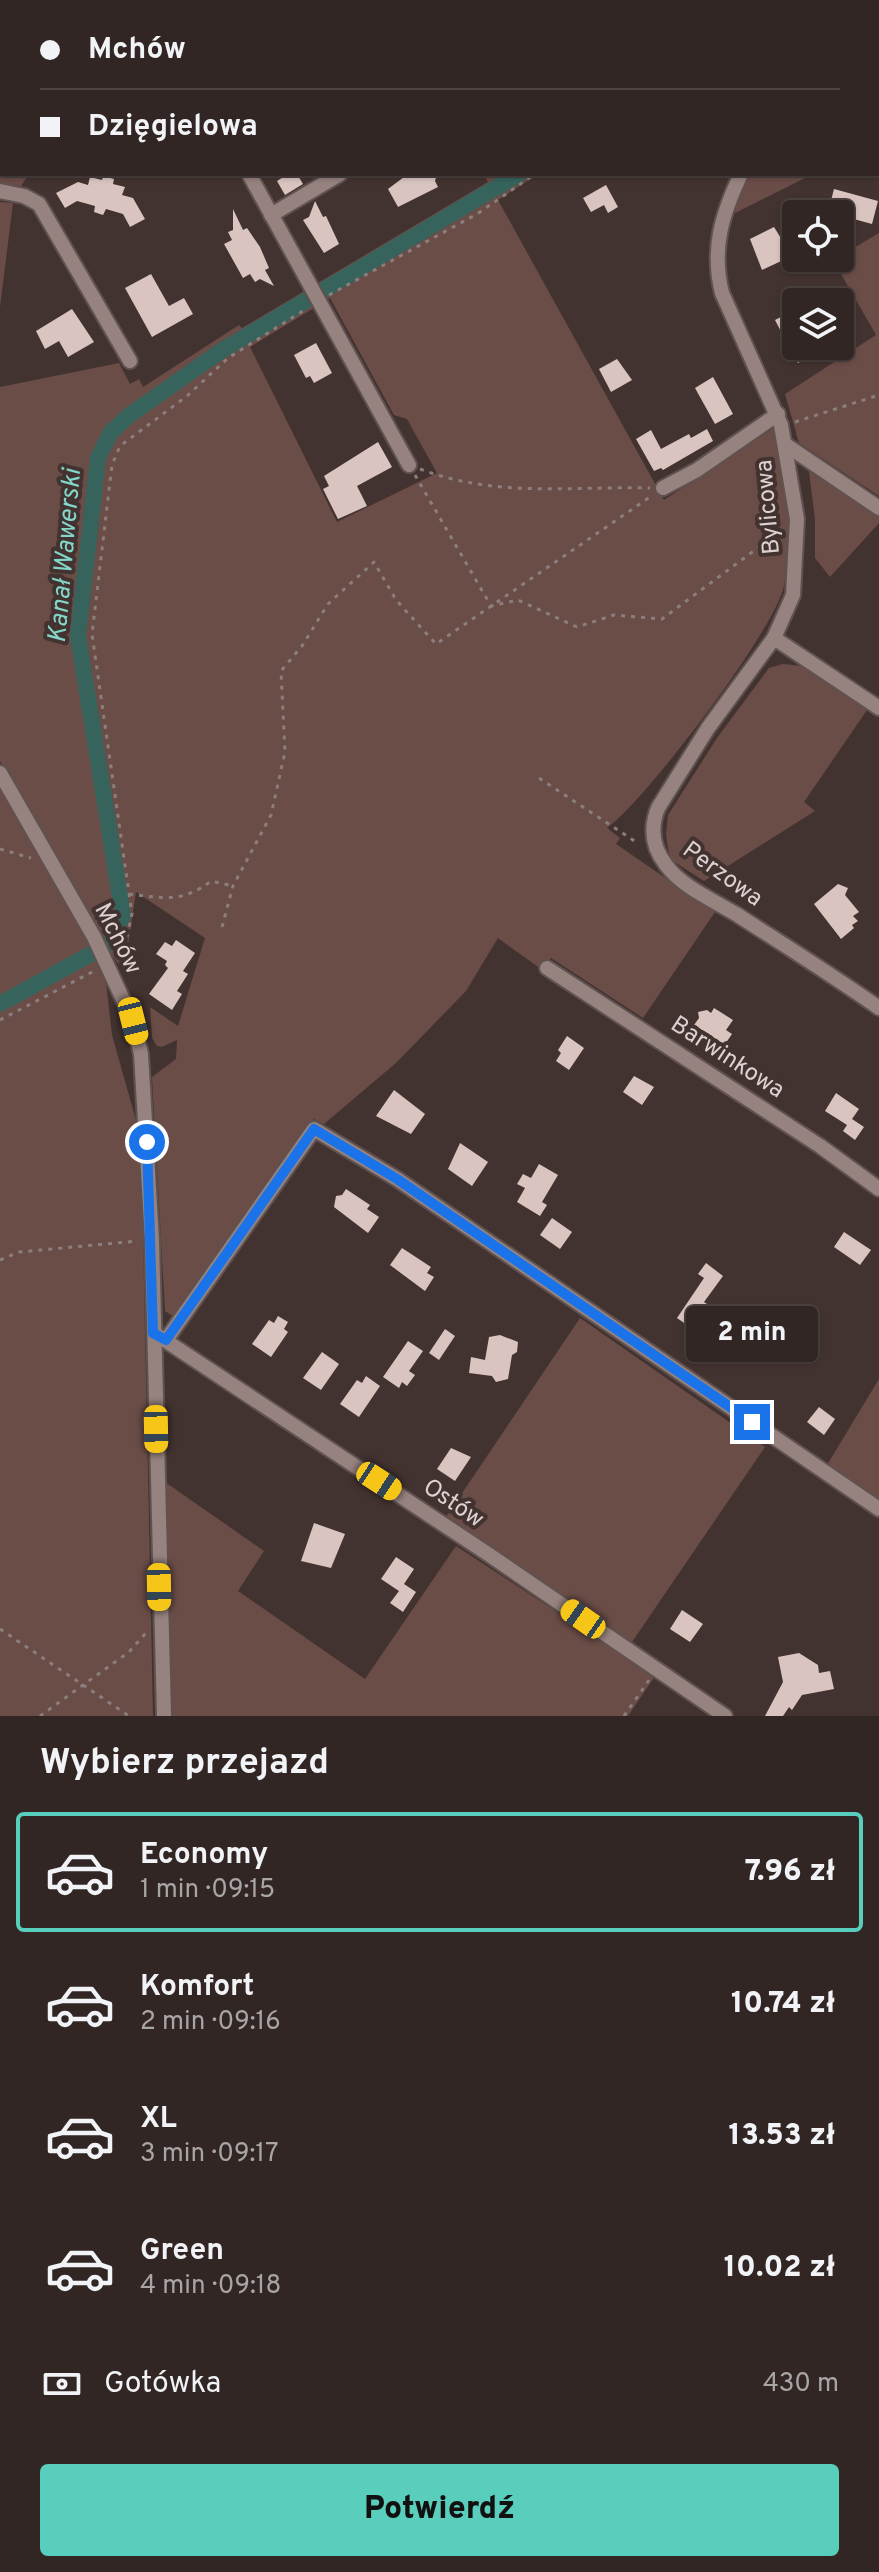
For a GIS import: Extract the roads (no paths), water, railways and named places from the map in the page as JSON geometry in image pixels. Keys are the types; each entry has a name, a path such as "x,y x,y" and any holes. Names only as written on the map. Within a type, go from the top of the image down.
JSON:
{"street":[{"path":"250,176 409,465"},
{"path":"271,215 337,176"},
{"name":"Bylicowa","path":"662,860 653,835 653,821 658,808 708,728 774,638 793,595 797,519 780,419 722,293 716,270 715,251 720,230 740,176"},
{"path":"0,191 32,199 48,216 130,361"},
{"path":"663,488 780,419"},
{"path":"786,445 879,508"},
{"path":"774,638 879,708"},
{"name":"Mchów","path":"0,773 94,937 133,1021 141,1054 159,1337 160,1619 164,1716"},
{"name":"Perzowa","path":"662,860 688,885 814,962 879,1008"},
{"name":"Barwinkowa","path":"547,968 820,1146 879,1189"},
{"path":"159,1337 314,1129 397,1179 879,1509"},
{"name":"Ostów","path":"159,1337 485,1552 725,1716"}],"waterway":[{"name":"Kanał Wawerski","path":"0,1004 109,944 123,916 78,636 98,458 111,432 131,414 221,351 516,176"}]}
